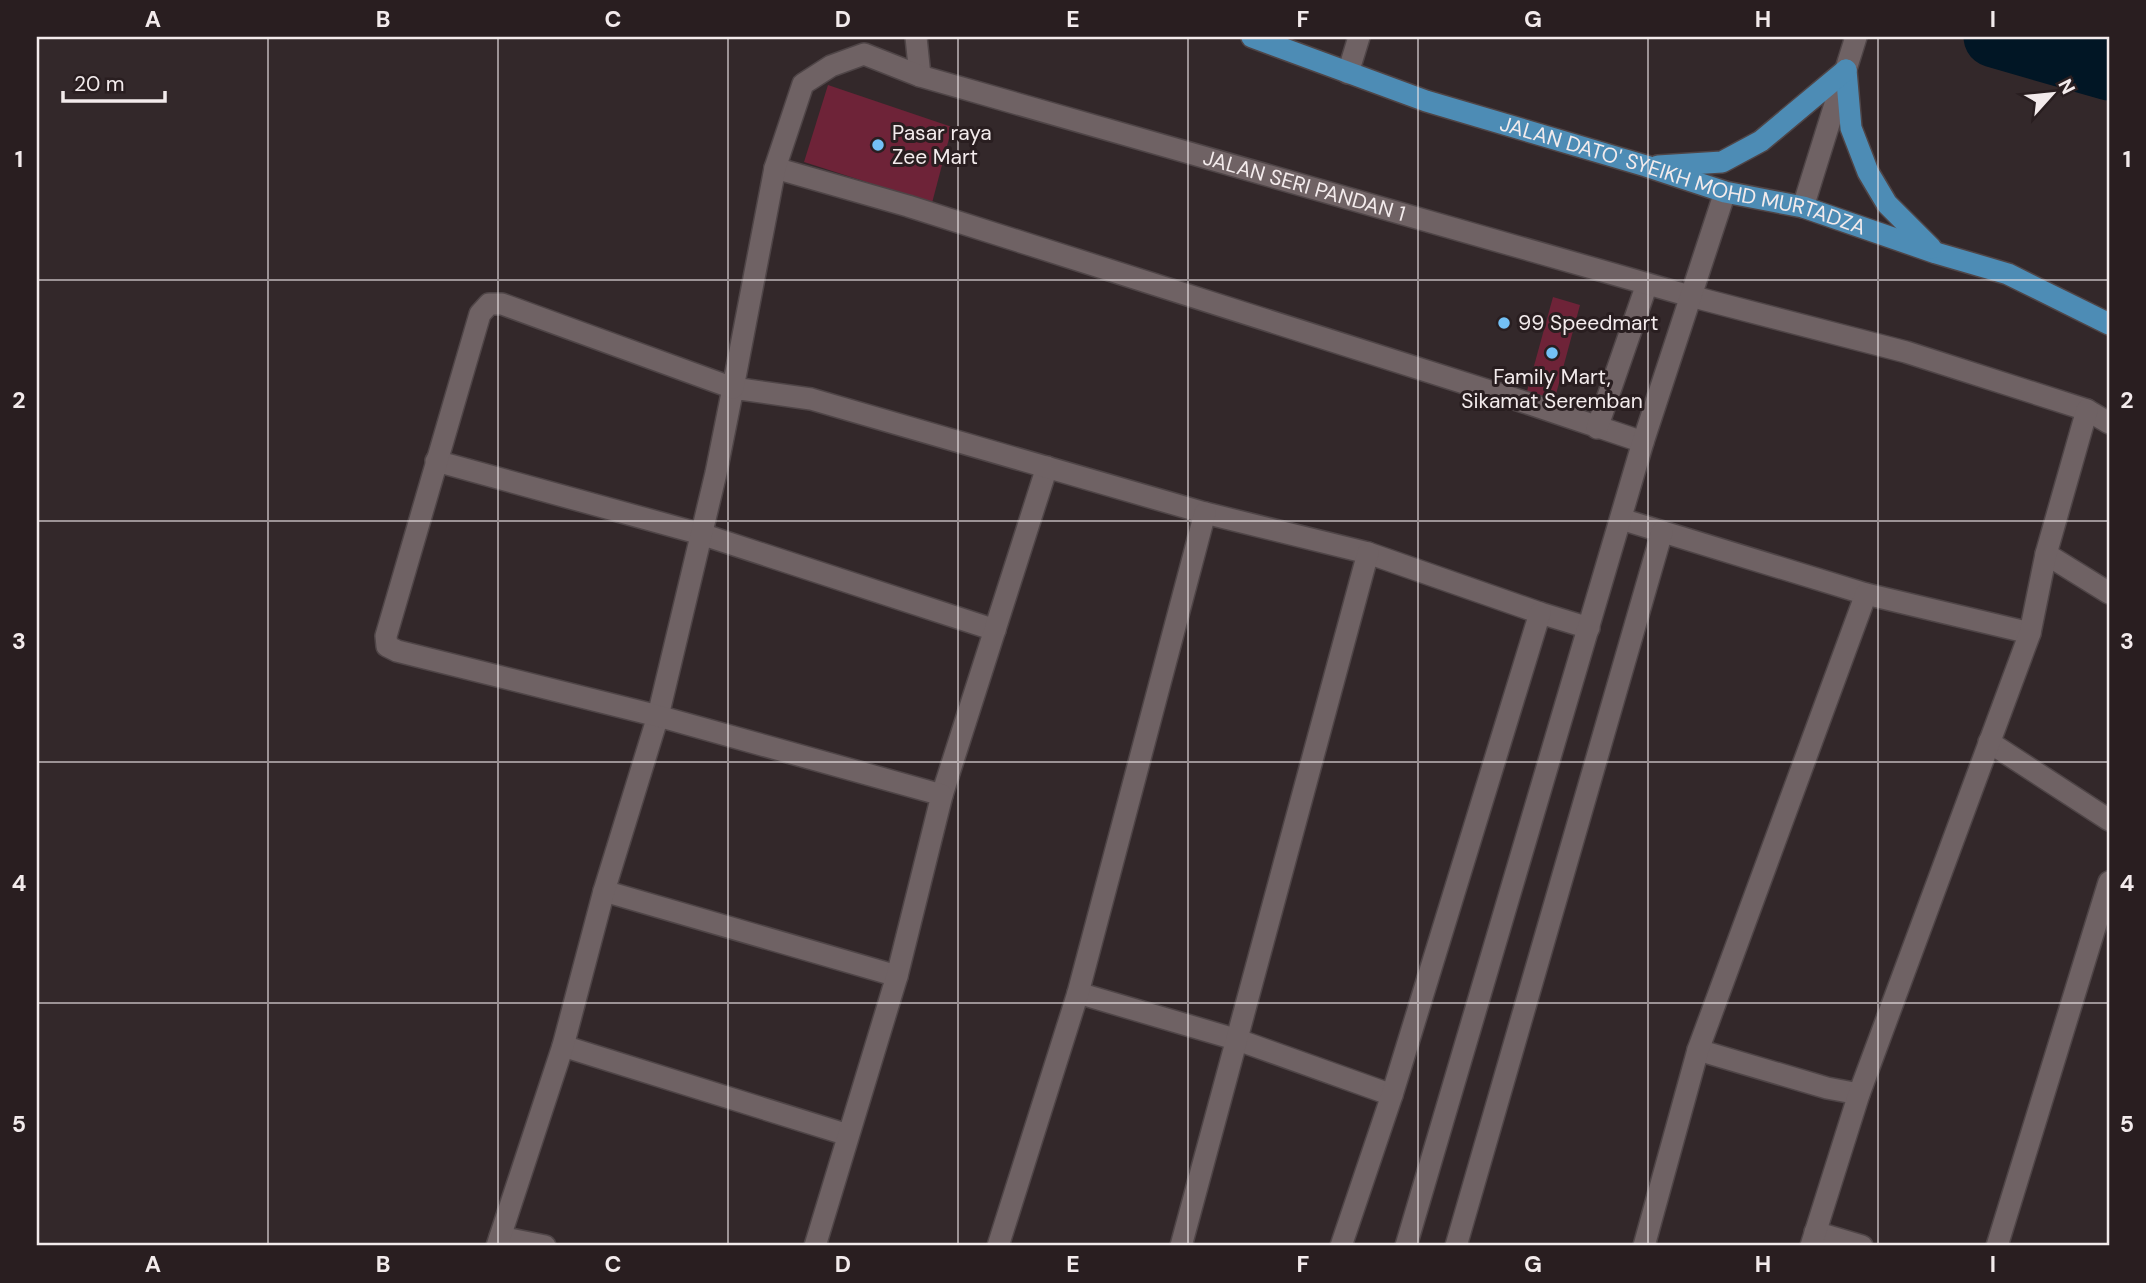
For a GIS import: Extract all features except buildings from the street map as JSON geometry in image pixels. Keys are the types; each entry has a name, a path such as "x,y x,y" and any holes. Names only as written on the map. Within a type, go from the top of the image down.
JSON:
{"main road":[{"name":"JALAN DATO' SYEIKH MOHD MURTADZA","path":"1252,37 1426,101 1725,192 1803,207 1936,253 2008,274 2109,324"},
{"path":"1646,166 1722,162 1761,141 1846,70"},
{"path":"1846,70 1852,128 1868,172 1887,204 1936,253"}],"street":[{"path":"916,37 920,76"},
{"path":"1348,73 1359,37"},
{"path":"1803,207 1856,37"},
{"name":"JALAN SERI PANDAN 1","path":"498,1242 563,1046 604,891 658,716 716,473 775,168 803,84 831,66 864,54 920,76 1647,284 1906,352 2087,410 2109,423"},
{"path":"775,168 934,215 1643,442"},
{"path":"1406,1246 1643,442 1725,192"},
{"path":"1597,428 1647,284"},
{"path":"942,795 658,716 397,651 387,646 386,636 436,461 480,314 489,304 502,304 733,388 811,399 1205,513 1368,553 1589,628"},
{"path":"1862,1246 1813,1239 1859,1094 2030,633 2046,554 2087,410"},
{"path":"436,461 701,534 995,630"},
{"path":"815,1246 897,976 942,795 1047,467"},
{"path":"998,1246 1078,993 1205,513"},
{"path":"1620,519 1866,594 2030,633"},
{"path":"1456,1246 1662,532"},
{"path":"1181,1246 1368,553"},
{"path":"2046,554 2109,593"},
{"path":"1644,1246 1698,1050 1866,594"},
{"path":"1341,1246 1392,1095 1540,613"},
{"path":"1989,742 2109,820"},
{"path":"1997,1246 2109,882"},
{"path":"604,891 897,976"},
{"path":"1078,993 1238,1040 1392,1095"},
{"path":"563,1046 848,1135"},
{"path":"1698,1050 1828,1088 1859,1094"},
{"path":"498,1242 545,1246"}],"waterway":[{"path":"1994,37 2109,70"}],"place":[{"name":"Pasar raya Zee Mart","path":"878,145"},
{"name":"99 Speedmart","path":"1504,323"},
{"name":"Family Mart, Sikamat Seremban","path":"1552,353"}]}
